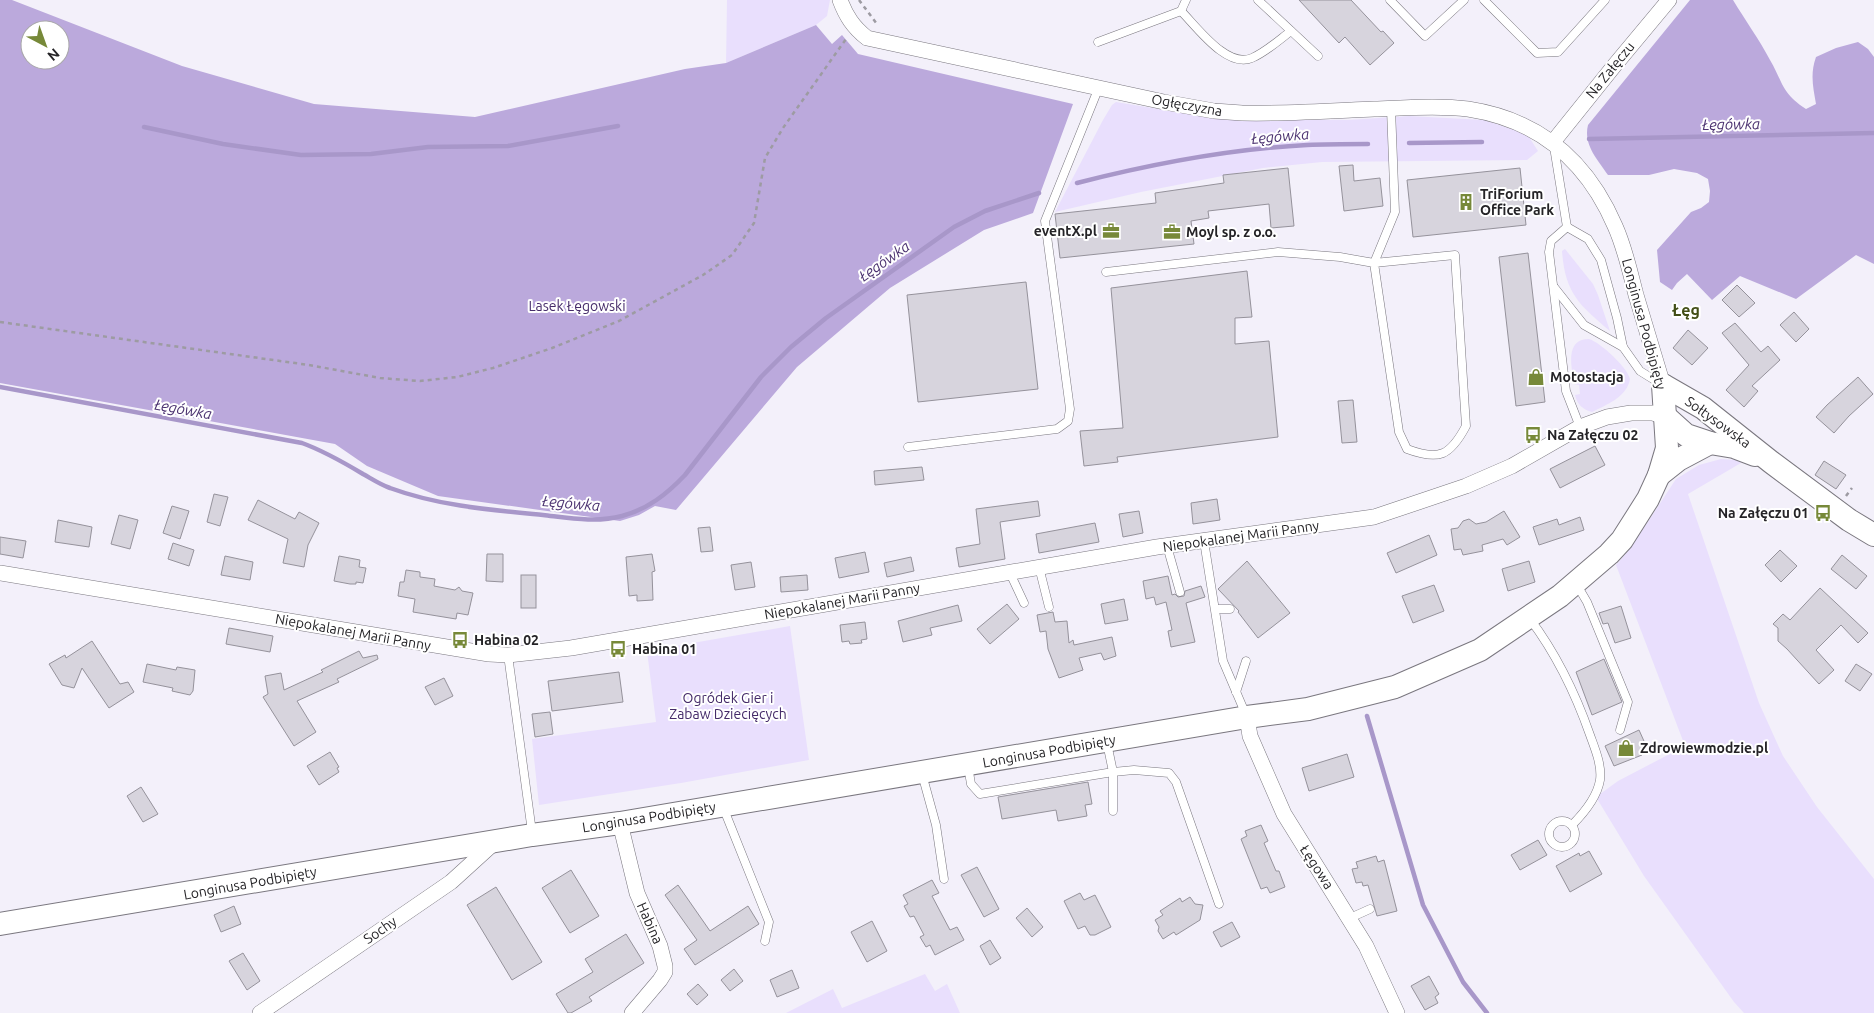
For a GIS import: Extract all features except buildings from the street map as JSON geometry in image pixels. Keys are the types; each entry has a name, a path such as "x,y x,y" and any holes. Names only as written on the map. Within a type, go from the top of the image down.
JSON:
{"street":[{"path":"840,0 854,28"},
{"name":"Na Załęczu","path":"1554,142 1669,0"},
{"name":"Ogłęczyzna","path":"854,28 866,38 1214,111 1242,114 1449,108 1469,110 1508,120 1554,142"},
{"name":"Longinusa Podbipięty","path":"0,924 532,835 620,823 1247,717 1308,709 1395,687 1480,650 1560,596 1609,554 1622,540 1648,499 1659,475 1667,448 1663,385 1616,228 1593,184 1575,162 1554,142"},
{"name":"Sołtysowska","path":"1663,385 1710,413 1770,462 1874,536"},
{"name":"Niepokalanej Marii Panny","path":"0,572 400,640 508,656 571,648 1167,546 1374,517 1466,486 1512,466 1580,426 1607,417 1631,413 1653,412 1666,417"},
{"name":"Sołtysowska","path":"1666,417 1682,432 1710,443 1734,447 1770,462"},
{"name":"Sołtysowska","path":"1659,475 1684,456 1710,443"},
{"name":"Łęgowa","path":"1247,717 1250,736 1284,814 1366,946 1397,1013"},
{"name":"Habina","path":"620,823 637,893 660,946 665,966 665,972 660,980 632,1013"},
{"name":"Sochy","path":"260,1013 451,882 495,842"}],"lane":[{"path":"1098,42 1181,11 1186,0"},
{"path":"1258,0 1318,56"},
{"path":"1390,0 1425,36 1464,0"},
{"path":"1484,0 1536,53 1558,52 1605,0"},
{"path":"1181,11 1222,53 1237,60 1253,58 1291,31"},
{"path":"908,447 1057,429 1068,421 1070,409 1045,221 1100,88"},
{"path":"1106,272 1278,252 1340,256 1374,263 1455,255 1466,426 1457,444 1445,454 1425,456 1407,449 1399,432 1374,263 1395,212 1391,109"},
{"path":"1554,142 1567,227"},
{"path":"1567,227 1551,241 1549,252 1566,391 1580,426"},
{"path":"1567,227 1588,239 1601,260 1623,347 1640,371 1663,385"},
{"path":"1553,286 1584,326 1623,347"},
{"path":"1204,541 1223,661 1247,717"},
{"path":"1167,546 1180,592"},
{"path":"1039,568 1049,607"},
{"path":"1010,572 1024,603"},
{"path":"1576,583 1587,602 1628,702 1620,730"},
{"path":"1216,609 1230,609"},
{"path":"1529,617 1550,646 1578,700 1598,760 1600,780 1592,802 1572,826"},
{"path":"508,656 532,835"},
{"path":"1236,692 1246,661"},
{"path":"1107,741 1113,772 1113,811"},
{"path":"968,764 971,784 980,794 1113,772 1156,771 1168,773 1176,782 1219,904"},
{"path":"922,772 936,825 944,879"},
{"path":"722,806 769,922 765,940"},
{"path":"1350,918 1370,909"}],"path":[{"path":"858,0 877,24"},
{"path":"0,322 309,365 380,378 420,381 457,377 493,368 552,348 619,321 703,275 732,255 754,223 765,158 783,128 854,28"}],"green space":[{"name":"Lasek Łęgowski","path":"0,0 12,0 64,20 20,20 20,70 70,70 70,23 182,66 314,104 475,117 685,69 726,63 816,25 832,44 842,35 858,54 1073,104 1033,213 984,230 890,288 797,367 676,510 655,506 639,515 620,521 438,496 367,466 335,444 0,383"},
{"path":"727,0 830,0 827,16 816,25 726,63"},
{"path":"1690,0 1733,0 1766,52 1787,92 1806,109 1816,104 1813,75 1816,57 1836,48 1858,42 1868,49 1874,57 1874,264 1856,255 1796,299 1740,276 1712,300 1687,274 1672,290 1660,282 1657,250 1691,212 1709,202 1708,179 1697,173 1674,169 1649,175 1608,175 1589,146 1587,132 1588,125"},
{"path":"1116,102 1218,119 1348,120 1409,116 1484,120 1527,134 1538,151 1527,160 1322,162 1263,168 1141,192 1055,212 1103,120"},
{"path":"1565,249 1593,284 1610,331 1582,305 1570,288 1566,278 1562,251"},
{"path":"1589,339 1613,356 1630,379 1625,391 1620,396 1592,412 1583,408 1576,398 1575,395 1580,394 1579,385 1574,384 1571,363 1571,356 1576,344 1581,340"},
{"path":"1721,459 1737,460 1741,463 1688,494 1759,703 1783,756 1817,807 1874,879 1874,1013 1744,1013 1734,1002 1644,876 1596,797 1618,781 1685,746 1616,565 1630,549 1676,479 1699,465"},
{"name":"Ogródek Gier i Zabaw Dziecięcych","path":"790,626 809,760 681,783 539,805 532,739 656,722 647,651"},
{"path":"925,974 935,991 947,984 960,1013 786,1013 833,989 842,1008"}],"waterway":[{"path":"144,127 223,144 301,155 371,154 428,147 508,146 618,126"},
{"name":"Łęgówka","path":"1589,139 1874,133"},
{"name":"Łęgówka","path":"1409,143 1482,142"},
{"name":"Łęgówka","path":"1077,183 1162,164 1219,154 1307,145 1368,144"},
{"name":"Łęgówka","path":"0,387 302,443 333,457 383,485 427,499 485,509 592,520 612,518 631,513 649,505 678,482 761,377 791,347 826,318 954,227 985,211 1039,193"},
{"path":"1367,716 1423,905 1463,982 1487,1013"}],"place":[{"name":"TriForium Office Park","path":"1466,202"},
{"name":"eventX.pl","path":"1111,231"},
{"name":"Moyl sp. z o.o.","path":"1172,232"},
{"name":"Motostacja","path":"1536,377"},
{"name":"Na Załęczu 02","path":"1533,435"},
{"name":"Na Załęczu 01","path":"1823,513"},
{"name":"Habina 02","path":"460,640"},
{"name":"Habina 01","path":"618,649"},
{"name":"Zdrowiewmodzie.pl","path":"1626,748"}],"district":[{"name":"Łęg","path":"1686,310"}]}
